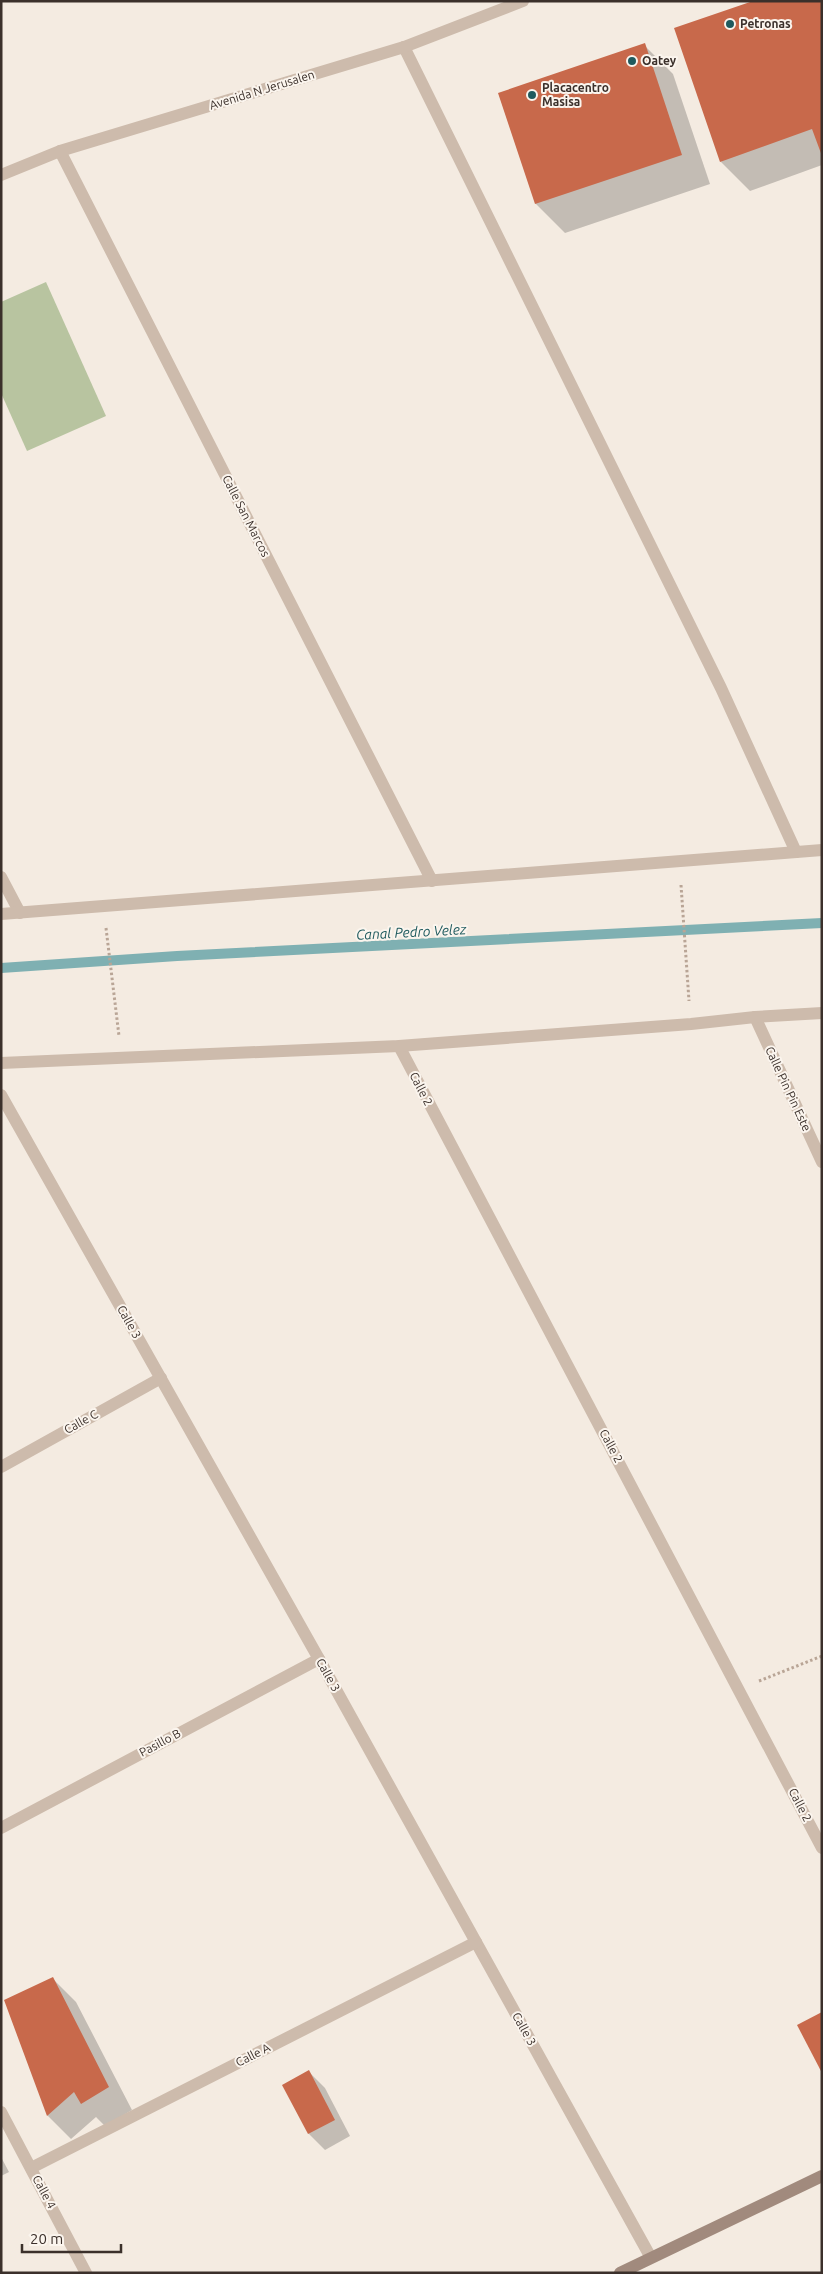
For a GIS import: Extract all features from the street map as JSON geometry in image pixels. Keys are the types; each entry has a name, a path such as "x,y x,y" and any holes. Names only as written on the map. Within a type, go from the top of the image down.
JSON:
{"main road":[{"path":"620,2273 650,2256 822,2176"}],"street":[{"name":"Avenida N Jerusalen","path":"1,175 60,151 404,48 523,1"},
{"path":"404,48 716,679 796,852"},
{"name":"Calle San Marcos","path":"60,151 432,881"},
{"path":"1,914 822,850"},
{"path":"1,877 20,913"},
{"path":"1,1063 399,1046 691,1024 755,1016 822,1014"},
{"name":"Calle Pin Pin Este","path":"755,1016 822,1162"},
{"name":"Calle 2","path":"399,1046 740,1688 822,1848"},
{"name":"Calle 3","path":"1,1095 320,1659 650,2256"},
{"name":"Calle C","path":"1,1467 161,1378"},
{"name":"Pasillo B","path":"1,1828 320,1659"},
{"name":"Calle A","path":"31,2168 476,1942"},
{"name":"Calle 4","path":"1,2112 86,2273"}],"path":[{"path":"682,892 690,1006"},
{"path":"106,932 117,1023"},
{"path":"740,1688 822,1656"}],"green space":[{"path":"46,282 106,416 27,451 1,393 1,302"}],"building":[{"path":"753,1 822,1 822,156 812,129 720,162 674,28"},
{"path":"645,43 682,155 535,204 498,93"},
{"path":"53,1977 109,2087 81,2104 74,2092 47,2116 4,2000"},
{"path":"822,2012 822,2073 797,2025"},
{"path":"309,2070 335,2120 308,2134 282,2085"}],"waterway":[{"name":"Canal Pedro Velez","path":"1,968 177,956 822,923"}],"place":[{"name":"Petronas","path":"730,24"},
{"name":"Oatey","path":"632,61"},
{"name":"Placacentro Masisa","path":"532,95"}]}
